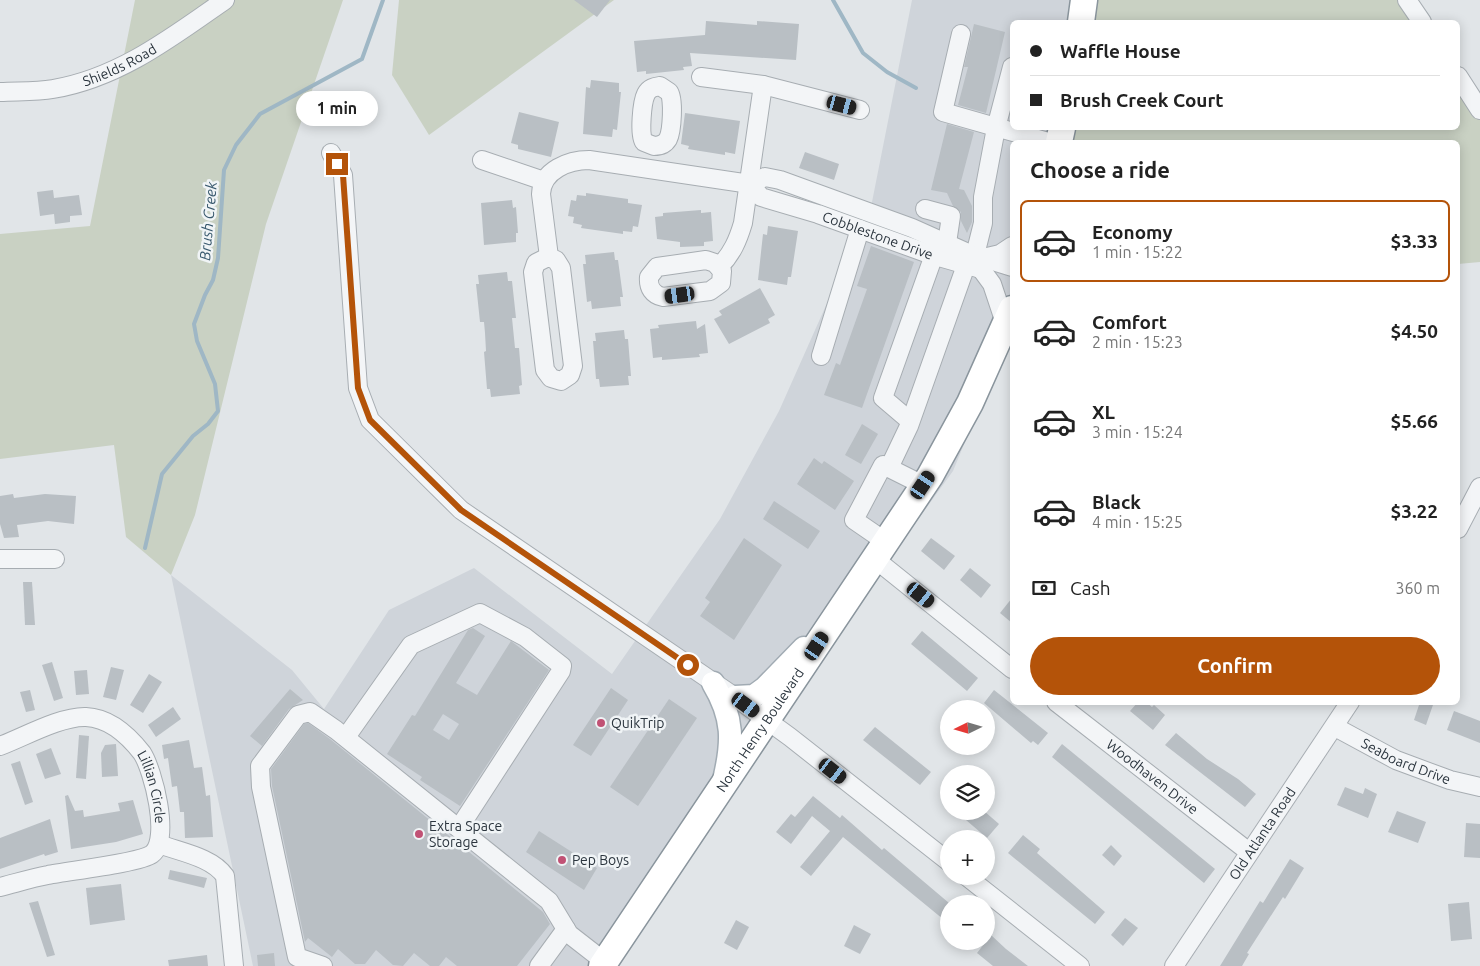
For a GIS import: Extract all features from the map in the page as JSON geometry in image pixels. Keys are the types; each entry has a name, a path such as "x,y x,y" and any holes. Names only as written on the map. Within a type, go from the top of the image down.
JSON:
{"highway":[{"path":"1081,20 1084,0"},
{"name":"North Henry Boulevard","path":"604,964 768,721 848,596 881,550 923,485 970,403 1009,318"}],"main road":[{"path":"735,697 754,696 766,688 781,674 848,596"},
{"path":"713,683 722,698 731,732 730,754 722,789"}],"street":[{"name":"Shields Road","path":"0,92 53,89 109,73 164,43 225,0"},
{"path":"1407,0 1421,20"},
{"path":"961,34 943,112 1041,140"},
{"path":"889,468 975,260 983,223 983,198 996,128 1010,76"},
{"path":"701,77 763,85 860,110"},
{"path":"1460,79 1480,110"},
{"path":"720,267 730,255 738,240 750,184 763,85"},
{"path":"653,169 654,146"},
{"path":"331,153 343,175 358,388 370,420 461,510 735,697 940,855"},
{"path":"482,160 544,181 541,194 549,257"},
{"name":"Cobblestone Drive","path":"544,181 558,168 576,160 589,160 750,184 765,176 912,228 940,249"},
{"name":"Cobblestone Drive","path":"750,184 761,197 860,229 940,249 975,260 1010,267"},
{"path":"910,421 883,398 951,216 926,209"},
{"path":"821,356 860,229"},
{"path":"975,260 1000,254 1010,247"},
{"path":"549,257 556,260 561,268 569,330 573,370 568,378 561,381 552,379 546,372 533,270 539,260 549,257"},
{"path":"975,260 992,284 1009,318"},
{"name":"Cobblestone Drive","path":"975,260 1010,279"},
{"path":"541,333 569,330"},
{"path":"923,485 883,465 854,520 881,550 1010,667"},
{"path":"1460,525 1480,487"},
{"path":"0,559 56,559"},
{"path":"346,737 411,645 480,613 525,637 562,666 561,671 458,828"},
{"name":"Woodhaven Drive","path":"1060,705 1249,852"},
{"name":"Old Atlanta Road","path":"1174,966 1348,705"},
{"path":"323,966 297,957 260,787 260,766 298,715 310,712 346,737 549,901 569,934 604,964"},
{"name":"Lillian Circle","path":"0,746 71,719 86,717 105,721 118,728 143,755 160,816 159,844 152,854 132,860 46,876 0,887"},
{"name":"Seaboard Drive","path":"1335,727 1396,760 1450,780 1480,787"},
{"path":"159,844 211,863 221,870 225,876 234,966"},
{"path":"977,885 1080,966"},
{"path":"539,966 566,929"}],"shaded area":[{"path":"135,0 343,0 266,224 195,515 171,575 126,537 114,445 0,459 0,234 90,226"},
{"path":"399,0 614,0 429,135 392,75"},
{"path":"912,0 1098,0 1094,20 1010,20 1010,130 1072,130 1070,140 1010,140 1010,333 953,471 852,611 762,753 612,966 253,966 171,575 292,670 324,709 389,610 474,568 612,674 720,519 779,411 872,202"},
{"path":"1098,0 1412,0 1427,20 1094,20"},
{"path":"1460,70 1480,105 1480,262 1460,264 1460,140 1070,140 1072,130 1460,130"}],"building":[{"path":"574,0 610,0 597,17"},
{"path":"706,21 757,25 757,21 799,24 796,60 690,53 692,66 683,67 684,70 646,74 646,71 637,72 634,41 705,35"},
{"path":"974,24 1005,32 986,113 958,105 968,67 964,67"},
{"path":"591,80 619,83 619,92 621,92 617,130 613,129 612,137 583,134 586,87 590,88"},
{"path":"519,112 559,122 551,157 518,149 518,145 511,143"},
{"path":"685,113 740,121 735,154 725,152 725,155 688,149 689,146 681,144"},
{"path":"947,124 974,132 959,189 964,190 972,206 972,222 967,233 961,221 961,212 953,206 947,193 931,190"},
{"path":"805,152 839,164 834,180 799,168"},
{"path":"53,190 54,198 79,195 82,215 70,216 70,222 55,224 54,214 40,216 37,192"},
{"path":"586,193 628,199 628,203 642,205 638,227 633,226 632,232 623,231 623,234 581,228 582,225 573,223 574,217 568,216 571,200 576,201 577,195 586,196"},
{"path":"512,200 513,208 516,207 518,233 516,233 516,242 484,245 481,203"},
{"path":"701,210 701,213 711,212 713,241 704,242 704,246 680,247 680,242 657,239 655,217 663,216 663,213"},
{"path":"768,226 798,231 791,277 788,277 787,285 758,280 763,234 767,235"},
{"path":"871,246 914,262 862,408 824,395 836,363 840,365 867,289 857,286"},
{"path":"614,252 615,260 618,260 623,297 620,297 621,306 592,309 591,301 587,302 583,264 586,264 585,255"},
{"path":"507,272 508,281 512,281 516,318 512,318 515,348 519,348 522,385 519,386 520,394 491,397 490,389 487,389 484,322 480,322 476,284 479,284 478,275"},
{"path":"760,288 775,315 768,319 770,323 729,344 714,319 722,315 719,311"},
{"path":"696,321 697,329 705,324 708,353 699,354 700,357 662,360 662,357 653,358 650,329 659,328 658,325"},
{"path":"624,330 625,339 628,339 631,376 628,376 629,385 600,387 599,379 596,379 593,341 596,341 595,333"},
{"path":"862,424 878,434 861,464 845,455"},
{"path":"814,458 822,464 824,461 854,481 835,510 797,484"},
{"path":"13,494 14,498 45,494 76,496 74,524 48,521 17,525 19,537 4,538 0,524 0,496"},
{"path":"774,501 820,531 808,549 763,519"},
{"path":"744,538 782,565 734,640 700,616 710,602 705,598"},
{"path":"931,538 955,556 944,570 921,551"},
{"path":"970,568 991,585 981,598 960,580"},
{"path":"23,582 32,582 35,625 25,625"},
{"path":"1010,600 1010,621 1000,613"},
{"path":"473,628 485,636 456,683 477,695 511,641 549,670 460,806 420,780 422,777 387,754 412,715 415,716 468,630","holes":["443,714 459,724 449,740 433,730"]},
{"path":"922,631 978,678 967,691 911,644"},
{"path":"52,662 63,698 54,701 42,665"},
{"path":"111,667 124,670 116,700 103,697"},
{"path":"87,670 89,694 76,695 74,671"},
{"path":"149,674 162,682 143,713 130,705"},
{"name":"QuikTrip","path":"611,688 628,700 591,756 573,745"},
{"path":"290,689 303,700 289,709 262,746 250,736"},
{"path":"30,690 35,710 26,712 20,692"},
{"path":"994,690 1010,703 1010,705 1013,705 1048,733 1038,745 1033,741 1031,743 995,712 995,700 986,700"},
{"name":"QuikTrip","path":"669,699 697,718 638,806 610,787"},
{"path":"1135,705 1150,705 1152,707 1154,705 1165,715 1153,730 1130,711"},
{"path":"1419,705 1433,705 1426,725 1414,720"},
{"path":"173,707 181,719 156,737 148,725"},
{"path":"1454,711 1480,721 1480,743 1447,730"},
{"path":"308,723 543,912 550,924 517,966 457,966 446,957 439,966 430,966 414,953 403,966 393,965 376,950 365,964 355,964 338,949 332,957 308,938 305,942 272,786 271,769 304,724"},
{"path":"875,727 931,772 920,785 863,740"},
{"path":"1176,733 1207,759 1238,779 1256,794 1245,807 1165,745"},
{"path":"79,735 89,736 86,779 76,778"},
{"path":"189,740 194,768 202,767 206,796 210,795 213,837 185,838 184,812 180,812 177,786 172,787 168,758 164,759 162,745"},
{"path":"116,744 118,776 102,777 101,753 105,745"},
{"path":"1062,744 1215,869 1204,883 1052,757"},
{"path":"51,748 61,774 45,779 36,754"},
{"path":"20,761 33,802 25,805 11,764"},
{"path":"1345,787 1363,794 1365,788 1377,794 1368,818 1337,805"},
{"path":"68,795 75,811 83,810 84,817 120,811 118,803 133,800 143,834 116,842 71,849 65,796"},
{"path":"813,796 840,818 842,815 882,850 884,848 940,895 940,917 843,837 811,876 800,867 830,831 812,816 791,844 776,832 791,814 795,817"},
{"path":"1397,811 1426,822 1418,843 1388,832"},
{"path":"50,819 58,852 45,856 44,854 0,869 0,838"},
{"path":"966,820 994,820 999,824 994,830 978,830"},
{"path":"1466,823 1480,824 1480,858 1464,857"},
{"name":"Pep Boys","path":"539,831 597,868 584,890 526,852"},
{"path":"1023,835 1040,849 1037,853 1105,912 1095,924 1008,853"},
{"path":"1111,845 1122,856 1114,866 1102,855"},
{"path":"1290,859 1304,868 1247,953 1249,954 1242,966 1220,966 1260,901 1263,903"},
{"path":"170,870 207,878 204,888 168,879"},
{"path":"121,884 125,920 90,925 86,888"},
{"path":"38,901 55,955 47,957 29,903"},
{"path":"1469,902 1472,939 1451,941 1448,904"},
{"path":"1125,918 1138,928 1123,946 1111,935"},
{"path":"736,920 749,927 737,950 724,943"},
{"path":"854,925 871,934 860,954 844,946"},
{"path":"995,939 1028,966 993,966 977,953 979,950 995,950"},
{"path":"274,953 275,966 258,966 257,955"},
{"path":"207,955 208,966 169,966 168,960"}],"waterway":[{"name":"Brush Creek","path":"145,548 162,474 193,436 208,424 218,411 215,384 197,341 194,324 213,280 218,258 224,170 236,145 260,114 362,59 383,0"},
{"path":"833,0 863,53 887,72 916,88"}],"place":[{"name":"QuikTrip","path":"601,723"},
{"name":"Extra Space Storage","path":"419,834"},
{"name":"Pep Boys","path":"562,860"}],"route":[{"path":"337,164 343,175 358,388 370,420 461,510 688,665"}]}
